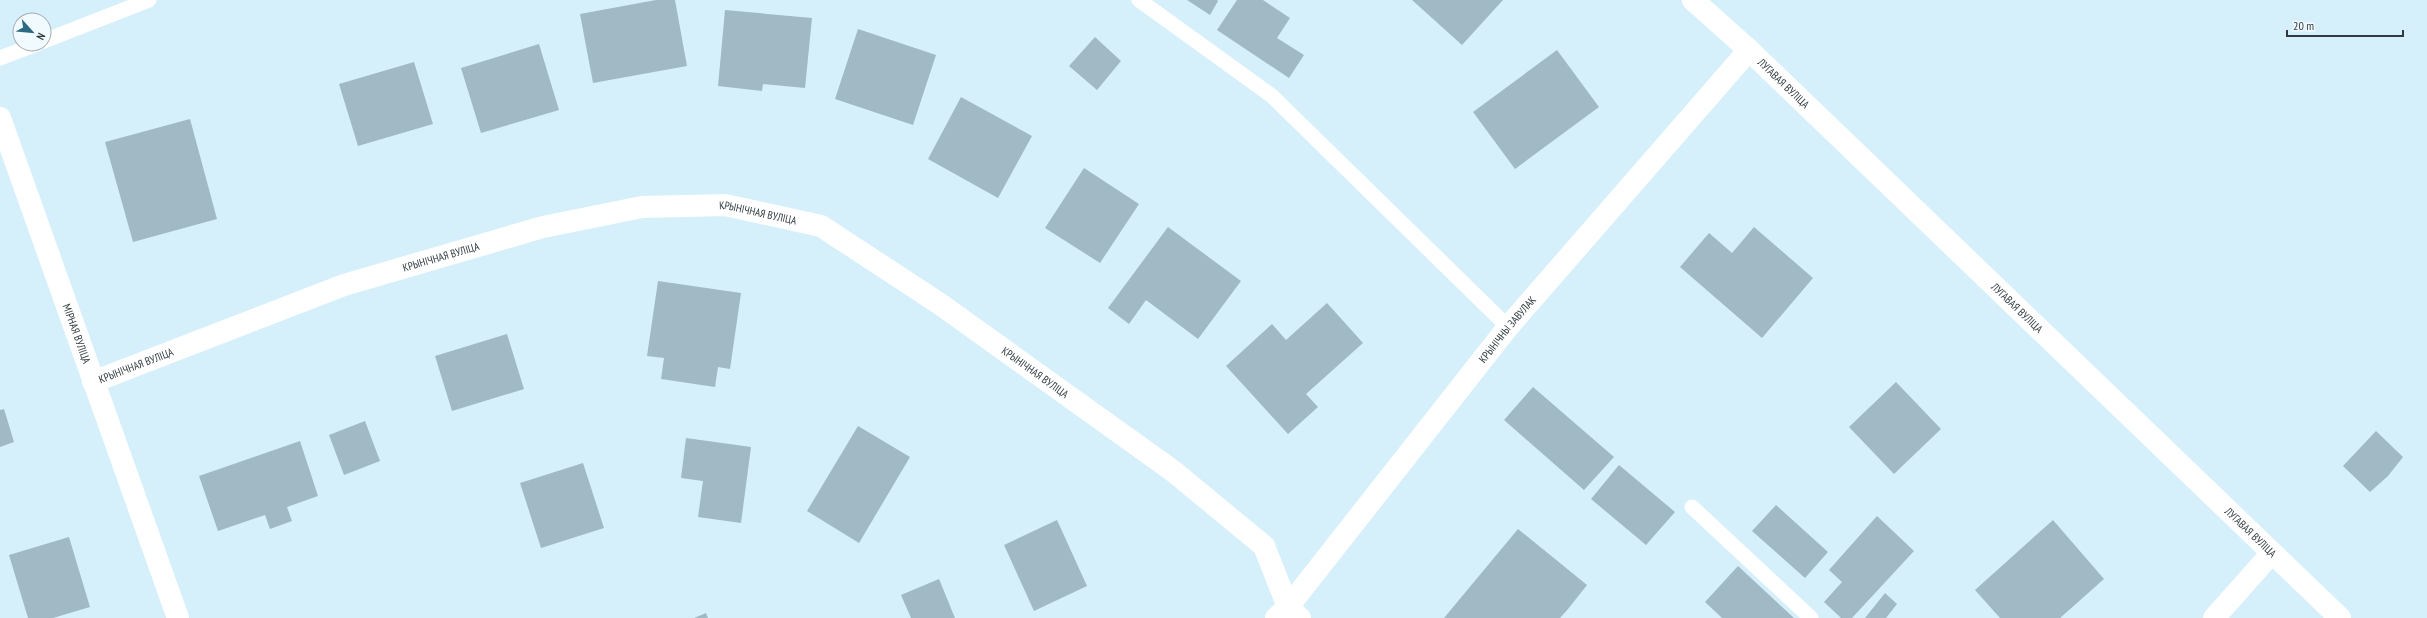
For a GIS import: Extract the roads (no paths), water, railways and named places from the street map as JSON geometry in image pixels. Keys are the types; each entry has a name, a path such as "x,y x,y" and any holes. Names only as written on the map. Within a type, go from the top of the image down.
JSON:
{"street":[{"name":"ЛУГАВАЯ ВУЛІЦА","path":"1693,0 1749,50 2271,554 2340,618"},
{"name":"КРЫНІЧНЫ ЗАВУЛАК","path":"1288,614 1508,327 1749,50"},
{"name":"МІРНАЯ ВУЛІЦА","path":"0,118 178,618"},
{"name":"КРЫНІЧНАЯ ВУЛІЦА","path":"93,382 344,285 543,227 642,208 725,205 822,226 947,308 1173,471 1264,546 1288,614"},
{"path":"2214,618 2271,554"}],"lane":[{"path":"52,38 149,0"},
{"path":"1139,0 1272,96 1508,327"},
{"path":"0,58 15,52"},
{"path":"1692,507 1811,618"}]}
